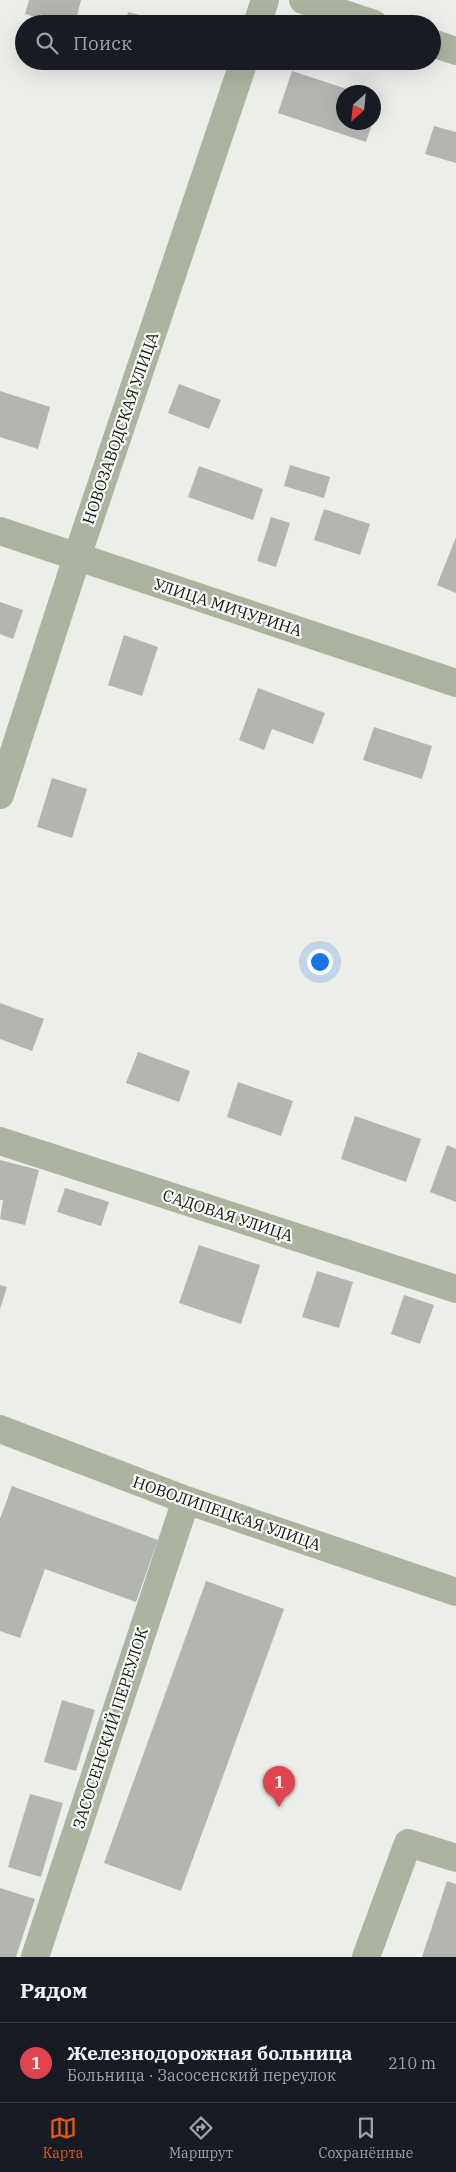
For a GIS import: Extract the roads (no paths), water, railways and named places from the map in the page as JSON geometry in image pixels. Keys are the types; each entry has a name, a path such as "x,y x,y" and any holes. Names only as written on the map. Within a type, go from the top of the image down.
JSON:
{"street":[{"path":"260,15 265,0"},
{"path":"303,0 347,15"},
{"path":"441,46 456,51"},
{"name":"НОВОЗАВОДСКАЯ УЛИЦА","path":"0,795 77,557 241,70"},
{"name":"УЛИЦА МИЧУРИНА","path":"0,531 456,683"},
{"name":"САДОВАЯ УЛИЦА","path":"0,1141 456,1288"},
{"name":"НОВОЛИПЕЦКАЯ УЛИЦА","path":"0,1429 186,1500 456,1592"},
{"name":"ЗАСОСЕНСКИЙ ПЕРЕУЛОК","path":"35,1957 186,1500"},
{"path":"366,1957 408,1843 456,1858"}],"place":[{"name":"Железнодорожная больница","path":"279,1807"}]}
